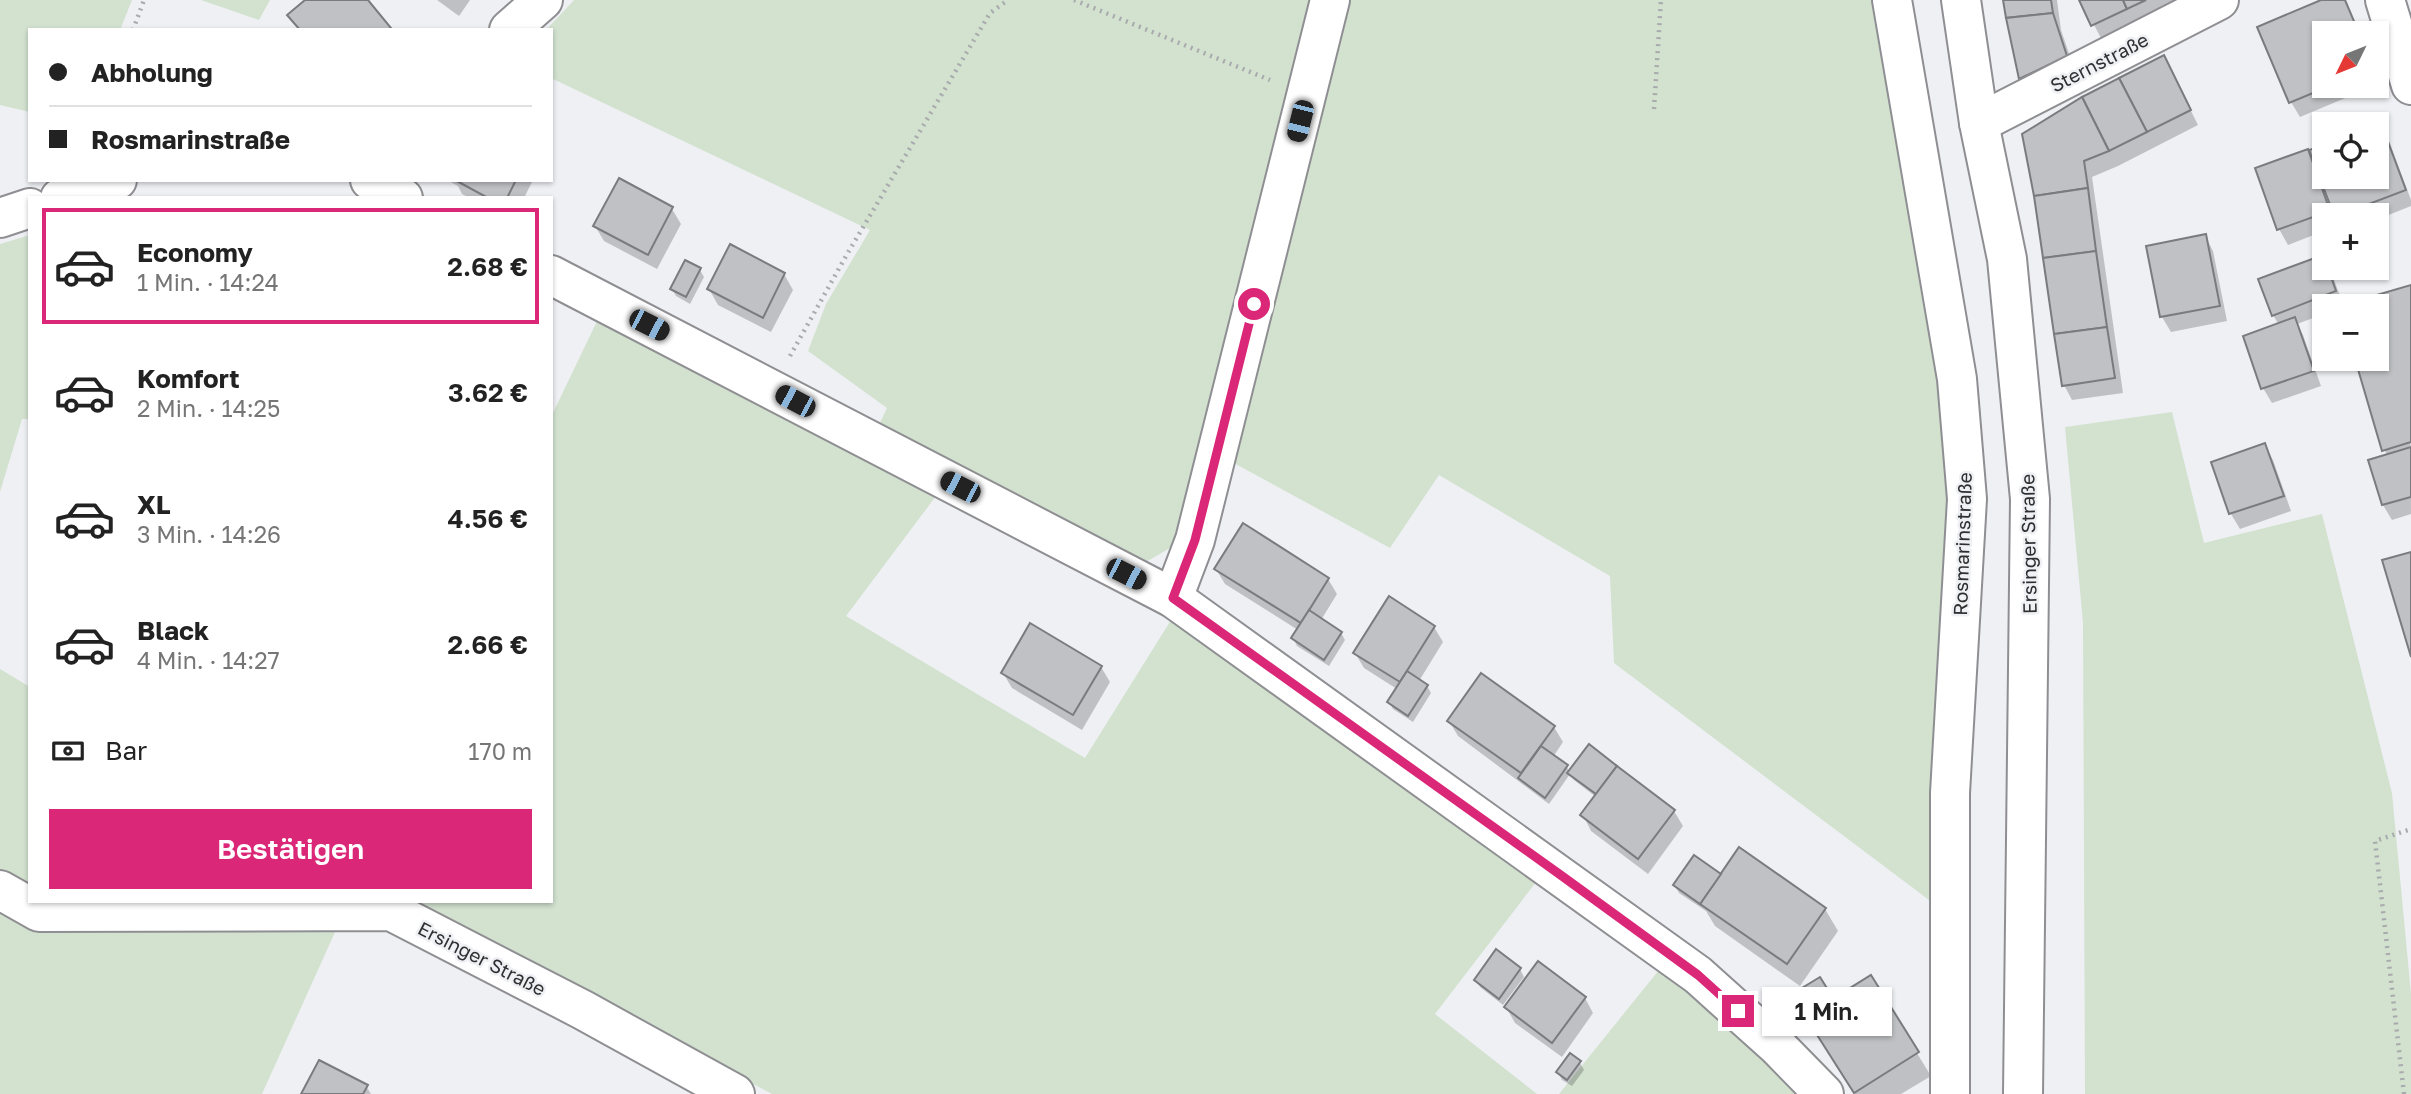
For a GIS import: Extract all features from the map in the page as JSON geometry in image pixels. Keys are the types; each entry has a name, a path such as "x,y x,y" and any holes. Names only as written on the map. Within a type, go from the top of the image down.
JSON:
{"street":[{"path":"511,28 543,0"},
{"path":"1173,598 1195,540 1330,0"},
{"name":"Rosmarinstraße","path":"1892,0 1957,379 1967,499 1950,793 1950,1094"},
{"name":"Ersinger Straße","path":"1961,0 1979,123 2007,259 2030,499 2023,1094"},
{"name":"Sternstraße","path":"1979,123 2219,0"},
{"path":"2385,0 2411,85"},
{"path":"66,196 111,182"},
{"path":"374,182 399,196"},
{"path":"0,218 28,209"},
{"path":"553,276 1173,598 1698,975 1778,1047 1824,1094"},
{"name":"Ersinger Straße","path":"0,890 39,912 391,911 583,1010 734,1094"}],"path":[{"path":"134,28 144,0"},
{"path":"771,389 846,256 990,13 1008,0"},
{"path":"1074,0 1307,95"},
{"path":"1654,109 1661,0"},
{"path":"2404,1094 2375,841 2411,829"}],"green space":[{"path":"0,0 132,0 121,28 28,28 28,112 0,105"},
{"path":"201,0 270,0 259,20"},
{"path":"574,0 1324,0 1180,542 1141,565 879,425 887,408 808,351 826,304 870,230 553,79 553,28 548,28"},
{"path":"1344,0 1880,0 1958,492 1937,906 1614,663 1610,576 1439,475 1390,548 1230,461"},
{"path":"28,236 28,419 22,419 0,492 0,244"},
{"path":"599,317 945,484 846,616 1085,758 1171,620 1543,873 1435,1014 1537,1094 772,1094 411,903 553,903 553,413"},
{"path":"2172,412 2204,543 2322,514 2392,793 2411,994 2411,1094 2085,1094 2083,623 2065,427"},
{"path":"0,669 28,686 28,898 0,883"},
{"path":"0,906 336,930 262,1094 0,1094"},
{"path":"1663,965 1808,1094 1559,1094"}],"building":[{"path":"305,0 368,0 391,28 298,28 287,15"},
{"path":"2003,0 2051,0 2053,13 2006,18"},
{"path":"2079,0 2123,0 2127,9 2091,26"},
{"path":"2123,0 2146,0 2127,9"},
{"path":"2321,0 2345,0 2354,21 2312,21 2312,93 2289,103 2257,27"},
{"path":"2053,13 2067,56 2019,79 2006,18"},
{"path":"2164,55 2191,110 2147,132 2119,78"},
{"path":"2119,78 2147,132 2109,151 2082,97"},
{"path":"2082,97 2109,151 2084,161 2088,188 2034,196 2022,134"},
{"path":"2389,144 2406,190 2372,203 2329,203 2324,189 2389,189"},
{"path":"2308,149 2312,160 2312,189 2322,189 2327,203 2312,203 2312,217 2277,230 2255,168"},
{"path":"619,178 673,207 648,255 593,226"},
{"path":"459,182 515,182 508,196 484,196"},
{"path":"2088,188 2096,251 2043,258 2034,196"},
{"path":"2206,234 2220,306 2160,317 2146,246"},
{"path":"730,244 785,273 763,318 707,289"},
{"path":"2096,251 2107,327 2054,334 2043,258"},
{"path":"2312,259 2312,280 2332,280 2336,291 2312,294 2312,300 2272,316 2258,279"},
{"path":"685,260 701,268 686,297 670,289"},
{"path":"2411,285 2411,442 2382,451 2359,371 2389,371 2389,294 2380,294"},
{"path":"2295,317 2314,371 2261,389 2243,336"},
{"path":"2107,327 2115,378 2062,386 2054,334"},
{"path":"2265,443 2284,496 2229,514 2211,462"},
{"path":"2411,447 2411,497 2382,505 2368,460"},
{"path":"1243,523 1329,578 1301,623 1214,569"},
{"path":"2411,552 2411,657 2382,560"},
{"path":"1389,596 1435,626 1400,682 1353,653"},
{"path":"1309,610 1342,632 1324,660 1291,638"},
{"path":"1030,623 1102,666 1073,715 1001,673"},
{"path":"1407,671 1428,685 1408,716 1387,702"},
{"path":"1481,673 1555,726 1521,773 1447,721"},
{"path":"1589,744 1617,766 1596,794 1567,773"},
{"path":"1541,746 1568,765 1545,798 1518,778"},
{"path":"1617,766 1675,810 1638,859 1580,815"},
{"path":"1739,847 1826,908 1787,964 1700,904"},
{"path":"1694,855 1721,874 1700,904 1673,885"},
{"path":"1496,949 1521,968 1499,999 1474,980"},
{"path":"1538,961 1586,997 1552,1043 1504,1007"},
{"path":"1871,975 1919,1052 1854,1093 1805,1016"},
{"path":"1820,977 1833,998 1805,1016 1792,994"},
{"path":"1570,1053 1581,1061 1567,1080 1556,1072"},
{"path":"319,1060 368,1085 363,1094 301,1094"}],"route":[{"path":"1254,304 1195,540 1173,598 1698,975 1738,1011"}]}
